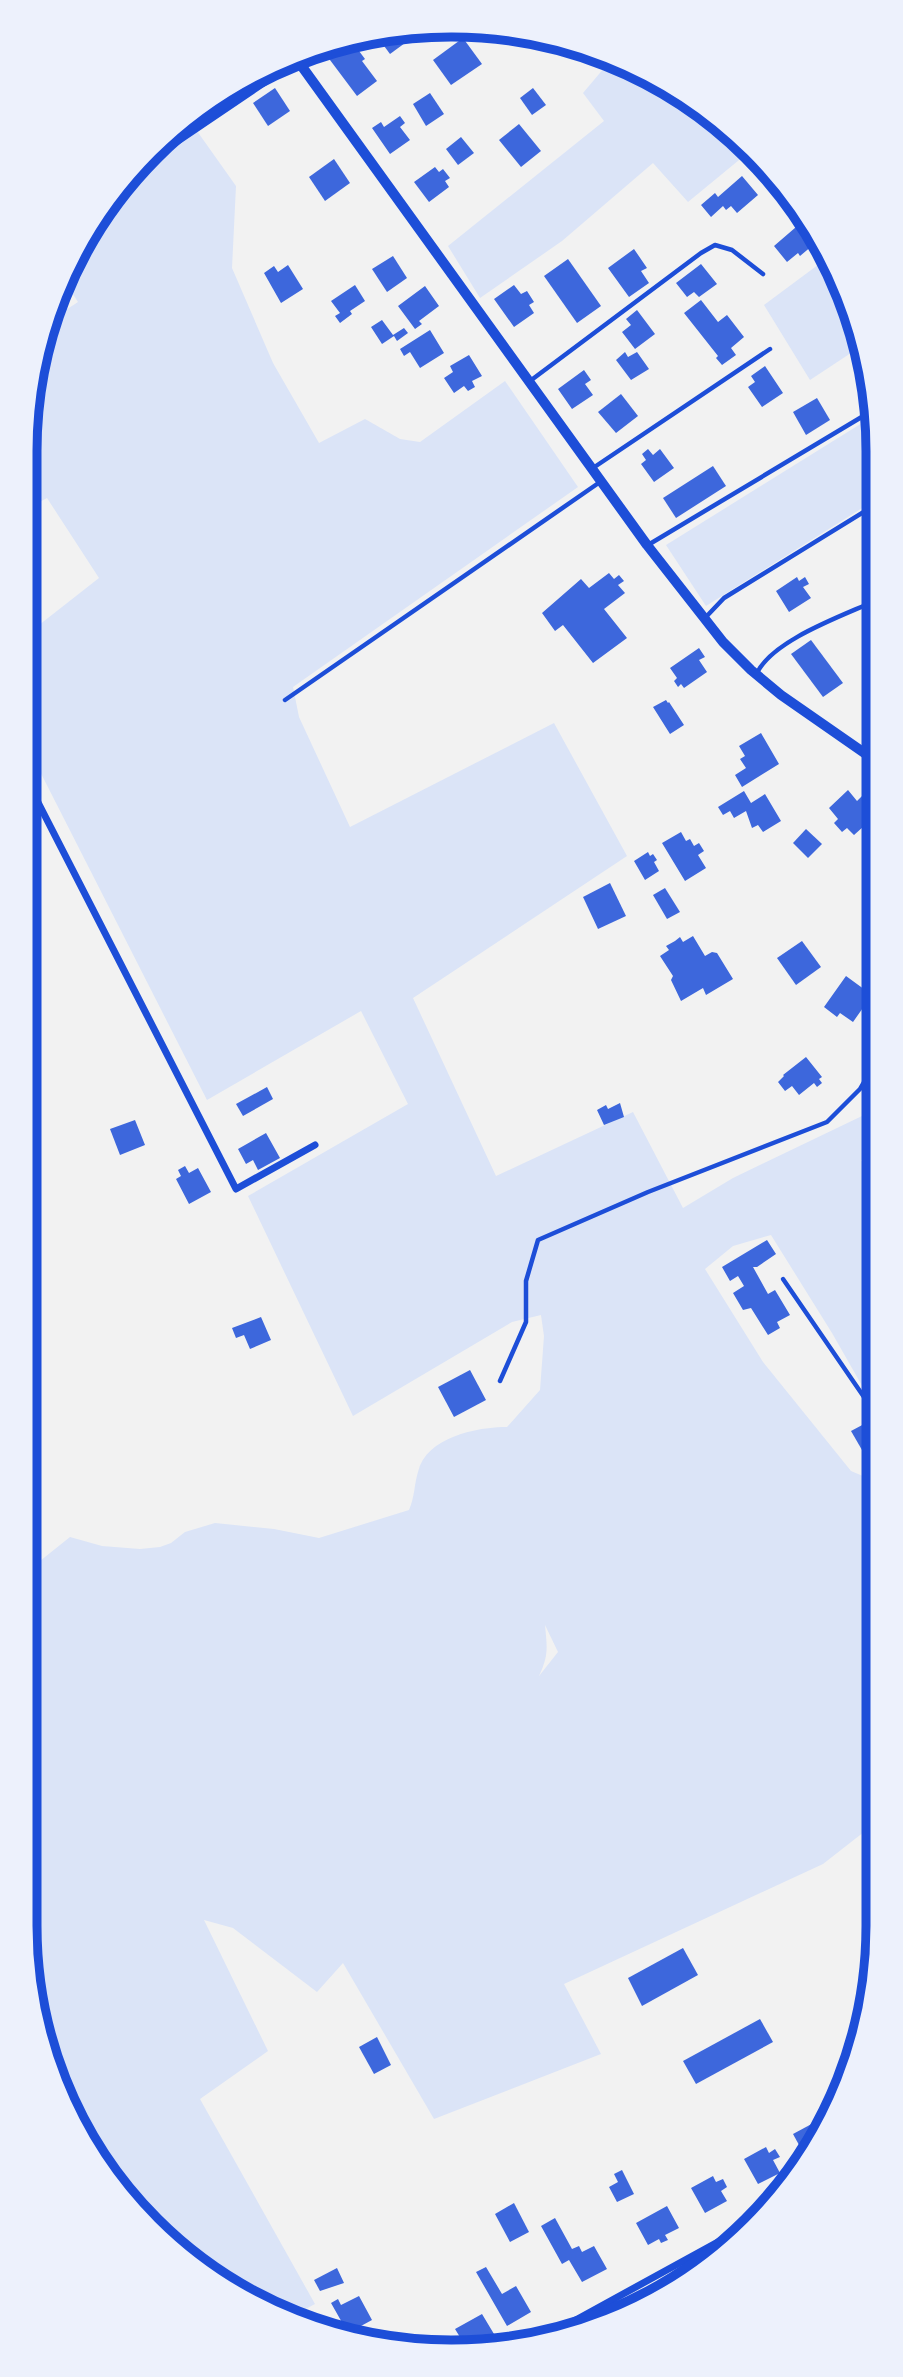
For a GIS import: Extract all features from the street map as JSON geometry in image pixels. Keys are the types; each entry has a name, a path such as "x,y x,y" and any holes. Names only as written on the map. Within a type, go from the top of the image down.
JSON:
{"street":[{"path":"301,65 592,469 723,642 756,674 791,702 866,754"},
{"path":"37,800 236,1189 315,1145"},
{"path":"572,2322 722,2240"}],"lane":[{"path":"176,144 275,77"},
{"path":"529,382 715,245 732,250 763,274"},
{"path":"592,469 770,349"},
{"path":"648,545 864,415"},
{"path":"285,700 601,481"},
{"path":"704,618 724,598 866,511"},
{"path":"756,674 763,661 801,635 866,605"},
{"path":"500,1381 526,1322 526,1281 538,1240 648,1192 827,1122 860,1088 866,1078"},
{"path":"783,1279 866,1400"}],"shaded area":[{"path":"605,66 610,68 659,92 682,107 704,122 743,156 688,202 653,163 562,241 480,298 448,246 604,121 583,93"},
{"path":"197,131 236,186 232,268 273,363 319,443 365,419 400,439 420,442 505,381 578,487 293,687 299,717 350,827 554,723 627,856 413,998 496,1176 633,1112 683,1208 733,1178 862,1116 866,1107 866,1158 861,1160 866,1168 866,1393 771,1235 733,1246 705,1269 763,1362 851,1471 866,1477 866,1830 823,1864 564,1984 601,2054 434,2119 343,1963 317,1992 233,1928 204,1920 268,2051 200,2099 315,2304 300,2312 244,2285 199,2255 158,2219 122,2178 92,2133 59,2059 45,2006 38,1953 37,1592 40,1586 40,1561 70,1537 102,1546 140,1549 160,1547 171,1543 185,1532 215,1523 274,1529 319,1538 409,1510 418,1472 431,1450 454,1436 482,1429 507,1427 540,1390 544,1336 541,1315 512,1322 353,1416 248,1196 408,1104 361,1011 207,1100 37,766 37,627 99,578 47,498 37,503 38,424 45,371 61,313 78,302 70,289 92,244 122,199 158,158","holes":["545,1625 558,1652 539,1676 546,1651"]},
{"path":"821,263 835,293 854,351 810,380 764,305"},
{"path":"865,421 866,506 706,606 666,545"}],"building":[{"path":"463,38 482,64 451,85 433,60"},
{"path":"403,40 405,43 390,54 382,43"},
{"path":"357,48 365,59 362,61 377,81 357,96 327,56"},
{"path":"275,88 290,111 268,126 253,103"},
{"path":"533,88 546,105 532,115 520,98"},
{"path":"430,93 444,114 426,126 413,104"},
{"path":"400,116 405,123 400,127 410,140 390,154 372,128 381,122 384,127"},
{"path":"519,124 541,151 521,167 499,140"},
{"path":"461,137 474,153 458,165 446,149"},
{"path":"334,159 350,183 325,201 309,177"},
{"path":"435,167 439,172 443,169 450,178 445,181 449,187 429,202 414,182"},
{"path":"742,176 758,195 737,213 731,206 726,210 723,206 711,217 701,205 715,193 718,197"},
{"path":"799,225 812,246 787,262 774,246"},
{"path":"634,249 647,268 641,271 649,283 629,297 608,268"},
{"path":"393,256 407,278 387,292 372,269"},
{"path":"568,259 601,306 577,323 544,276"},
{"path":"701,264 717,284 699,297 694,292 687,297 676,283"},
{"path":"288,265 303,289 281,303 264,273 274,266 278,272"},
{"path":"355,285 365,301 350,311 352,314 340,323 335,316 340,313 331,301"},
{"path":"514,285 521,294 527,291 534,302 529,305 534,313 514,327 494,299"},
{"path":"425,286 439,306 419,321 422,324 415,329 398,306"},
{"path":"701,300 718,322 727,315 744,337 731,348 736,355 722,365 684,313"},
{"path":"637,310 655,334 635,349 622,332 631,325 626,319"},
{"path":"382,320 393,335 404,328 408,333 397,341 394,336 382,344 371,327"},
{"path":"430,330 444,353 420,368 410,352 404,356 400,349"},
{"path":"625,352 628,357 637,352 649,369 631,380 616,360"},
{"path":"469,355 482,376 472,381 475,387 468,391 464,386 454,393 444,378 453,372 450,366"},
{"path":"765,366 783,393 762,407 748,387 755,382 751,376"},
{"path":"584,370 591,380 585,384 593,395 572,409 558,389"},
{"path":"621,394 638,416 616,433 598,412"},
{"path":"817,398 830,420 806,435 793,412"},
{"path":"648,449 653,455 660,449 674,468 654,482 641,464 646,460 642,454"},
{"path":"713,466 726,486 676,518 663,498"},
{"path":"609,573 614,579 619,575 624,581 618,585 625,593 604,609 627,638 593,663 563,625 555,631 542,613 581,579 589,588"},
{"path":"797,577 799,581 805,577 809,584 803,587 811,598 789,612 776,591"},
{"path":"811,640 843,683 823,697 791,654"},
{"path":"699,648 705,657 699,660 707,672 684,688 681,684 678,687 674,681 677,678 670,668"},
{"path":"666,700 684,725 670,734 653,707"},
{"path":"761,733 779,764 742,787 735,775 746,768 740,759 745,756 739,746"},
{"path":"848,790 857,801 863,795 866,798 866,824 854,835 847,828 842,832 834,823 838,819 829,808"},
{"path":"744,791 751,803 765,794 781,821 763,832 758,825 752,828 746,811 734,818 730,811 723,815 718,807"},
{"path":"806,829 822,844 808,858 793,843"},
{"path":"681,832 686,841 690,839 694,846 699,843 704,851 698,855 706,868 685,881 662,843"},
{"path":"648,852 657,860 654,862 659,871 645,880 634,861"},
{"path":"610,883 626,916 598,929 583,897"},
{"path":"665,888 680,912 667,919 653,895"},
{"path":"693,936 705,956 712,952 717,953 733,979 706,995 703,988 681,1001 671,980 673,976 660,956 669,950 666,946 680,937 683,942"},
{"path":"802,941 821,967 796,985 777,958"},
{"path":"846,976 866,991 866,1004 853,1022 840,1013 837,1017 824,1007"},
{"path":"806,1057 822,1077 819,1079 822,1083 817,1087 814,1083 799,1095 792,1086 785,1091 778,1082"},
{"path":"267,1087 273,1099 243,1116 236,1104"},
{"path":"620,1103 624,1117 604,1125 597,1110 606,1105 608,1109"},
{"path":"135,1120 145,1145 120,1155 110,1129"},
{"path":"266,1133 280,1158 258,1170 253,1160 246,1164 238,1149"},
{"path":"185,1166 189,1173 198,1168 211,1192 189,1204 176,1179 181,1176 178,1170"},
{"path":"767,1240 776,1254 753,1267 768,1294 775,1290 790,1315 777,1322 780,1328 768,1335 751,1308 743,1310 733,1293 744,1286 738,1276 730,1281 722,1267"},
{"path":"261,1317 271,1340 250,1349 244,1335 236,1338 232,1328"},
{"path":"470,1370 486,1400 454,1417 438,1387"},
{"path":"866,1423 866,1447 862,1450 851,1431"},
{"path":"683,1948 698,1975 642,2006 628,1978"},
{"path":"760,2019 773,2042 696,2084 683,2061"},
{"path":"377,2037 391,2065 374,2074 359,2047"},
{"path":"817,2121 801,2148 793,2134"},
{"path":"766,2147 769,2153 775,2149 780,2157 773,2160 780,2173 758,2184 744,2159"},
{"path":"622,2170 634,2194 617,2202 609,2187 618,2182 614,2174"},
{"path":"713,2176 716,2182 723,2179 727,2187 721,2191 727,2201 705,2213 691,2188"},
{"path":"514,2203 529,2232 510,2242 495,2214"},
{"path":"667,2206 679,2228 665,2235 668,2240 661,2243 659,2239 648,2245 636,2223"},
{"path":"555,2218 572,2249 579,2246 582,2252 594,2246 607,2269 582,2282 569,2260 562,2264 541,2226"},
{"path":"486,2267 502,2294 516,2286 531,2312 507,2326 476,2272"},
{"path":"337,2268 344,2283 320,2291 314,2280"},
{"path":"359,2296 372,2320 356,2329 344,2326 331,2303 338,2299 341,2305"},
{"path":"482,2314 494,2334 486,2338 462,2340 455,2329"}]}
